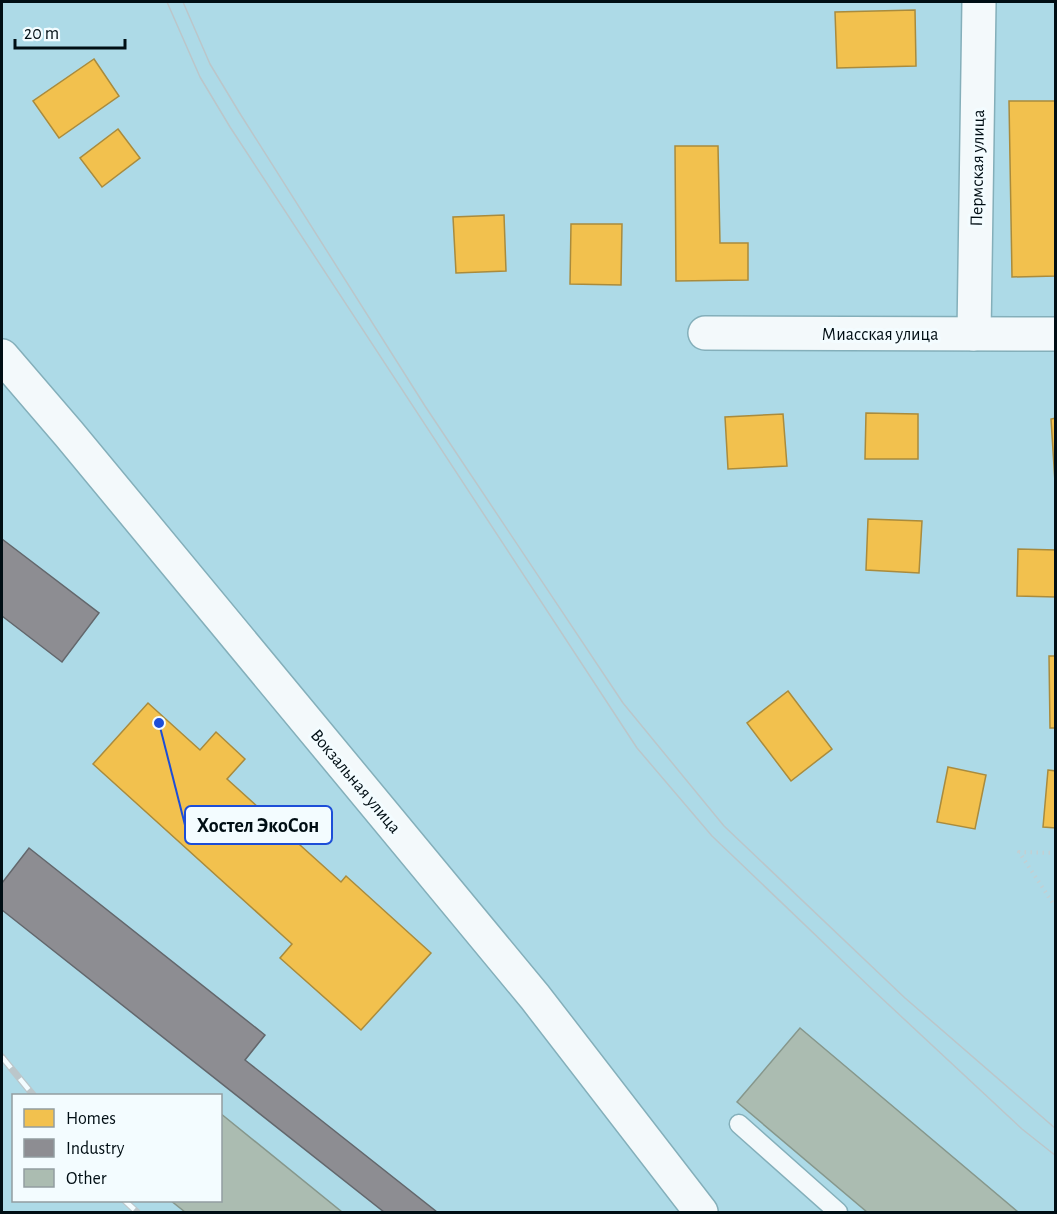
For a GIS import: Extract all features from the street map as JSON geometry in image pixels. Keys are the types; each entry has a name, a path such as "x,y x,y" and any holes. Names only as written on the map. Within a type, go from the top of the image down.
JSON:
{"street":[{"name":"Пермская улица","path":"974,334 979,2"},
{"name":"Миасская улица","path":"705,333 1056,334"},
{"name":"Вокзальная улица","path":"2,357 77,443 535,997 701,1212"}],"lane":[{"path":"739,1124 838,1212"}],"path":[{"path":"1056,853 1019,852 1056,908"}],"building: Homes":[{"path":"915,10 916,66 837,68 835,12"},
{"path":"94,59 119,96 59,138 33,101"},
{"path":"1009,101 1056,101 1056,276 1012,277"},
{"path":"118,129 140,158 102,187 80,158"},
{"path":"675,146 718,146 720,243 748,243 748,280 676,281"},
{"path":"504,215 506,271 456,273 453,217"},
{"path":"571,224 622,224 621,285 570,284"},
{"path":"866,413 918,414 918,459 865,459"},
{"path":"783,414 787,466 728,469 725,417"},
{"path":"1056,418 1056,482 1055,482 1051,419"},
{"path":"868,519 922,521 919,573 866,570"},
{"path":"1018,549 1056,550 1056,597 1017,596"},
{"path":"1049,656 1056,656 1056,728 1050,728"},
{"path":"788,691 832,749 791,781 747,723"},
{"path":"148,703 200,750 216,732 245,759 227,779 341,882 346,876 431,953 361,1030 280,958 292,944 93,764"},
{"path":"948,767 986,775 975,829 937,822"},
{"path":"1048,770 1056,771 1056,828 1043,827"}],"building: Industry":[{"path":"2,539 99,613 62,662 2,616"},
{"path":"29,848 265,1035 245,1060 437,1212 384,1212 2,910 2,883"}],"building: Other":[{"path":"800,1028 1018,1212 867,1212 737,1102"},
{"path":"222,1115 342,1212 185,1212 172,1202 222,1202"}],"tram line":[{"path":"167,2 200,77 230,127 637,748 712,836 1022,1129 1056,1156"},
{"path":"183,2 210,64 239,112 425,406 623,703 724,826 905,998 1056,1129"}],"railway":[{"path":"2,1057 32,1094"},
{"path":"126,1202 137,1212"}],"place":[{"name":"Хостел ЭкоСон","path":"159,723"}]}
